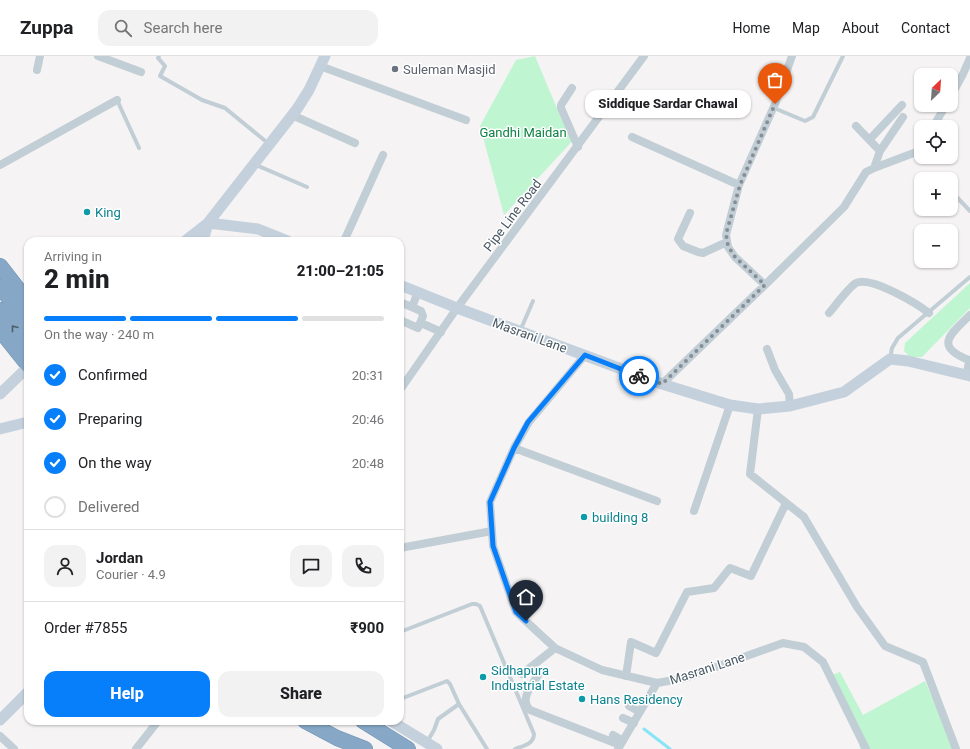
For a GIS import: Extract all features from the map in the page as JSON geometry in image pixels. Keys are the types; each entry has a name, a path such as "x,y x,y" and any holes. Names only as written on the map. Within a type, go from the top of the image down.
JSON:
{"highway":[{"path":"0,266 24,297"},
{"path":"0,286 24,317"},
{"path":"0,310 24,341"},
{"path":"0,330 24,361"},
{"path":"313,725 337,738 365,749"},
{"path":"388,725 408,749"}],"street":[{"path":"37,70 40,56"},
{"path":"98,56 142,72"},
{"name":"Pipe Line Road","path":"404,384 458,308 644,56"},
{"path":"765,285 735,257 728,246 726,234 740,185 773,108 792,56"},
{"path":"958,84 964,74 970,58"},
{"path":"190,237 208,223 292,115 309,90 322,61 466,120"},
{"path":"572,88 560,105 578,147"},
{"path":"0,165 117,100"},
{"path":"870,139 902,106"},
{"path":"292,115 355,143"},
{"path":"874,168 880,151 903,117"},
{"path":"856,126 880,151"},
{"path":"632,137 740,185"},
{"path":"662,384 844,207 866,172 914,153"},
{"path":"346,237 382,155"},
{"path":"690,213 678,239 683,246 703,253 727,242"},
{"path":"204,237 208,223"},
{"path":"208,223 258,229 278,237"},
{"path":"829,313 854,284 867,282 906,298 929,313"},
{"name":"Masrani Lane","path":"404,287 585,355 528,422 514,448 490,502 493,546 516,612 555,648 602,670 657,683 685,678 783,643 804,646 823,662 866,749"},
{"path":"412,307 418,292"},
{"path":"404,304 423,313 423,318 418,328 404,322"},
{"path":"585,355 662,384 730,406 758,409 790,406 844,392 890,359 908,361 968,375 969,360 952,351 948,346 948,341 950,335 970,315"},
{"path":"421,322 441,332"},
{"path":"767,349 775,370 789,394 790,406"},
{"path":"0,394 24,370"},
{"path":"694,511 730,406"},
{"path":"758,409 750,474 804,517 857,607 885,646 923,662 956,749"},
{"path":"0,429 24,423"},
{"path":"514,448 657,501"},
{"path":"626,676 631,642 656,653 687,592 714,588 730,568 751,576 786,503"},
{"path":"404,547 492,531"},
{"path":"525,671 555,648"},
{"path":"525,671 538,676 526,697 526,706 530,710 620,745"},
{"path":"620,745 657,683"},
{"path":"0,720 24,696"},
{"path":"629,706 640,712"},
{"path":"623,718 634,723"},
{"path":"136,749 155,725"},
{"path":"388,725 427,743 436,749"},
{"path":"613,735 620,745"},
{"path":"0,736 14,749"},
{"path":"337,738 350,749"}],"lane":[{"path":"159,56 158,58 165,66 160,76 202,100 225,108 269,144"},
{"path":"773,108 805,121 813,117 843,56"},
{"path":"117,100 139,148"},
{"path":"254,164 307,187"},
{"path":"958,198 970,211"},
{"path":"890,359 892,348 898,338 970,277"},
{"path":"520,331 533,301"},
{"path":"404,631 476,604 480,606 534,734 534,738 530,743 515,749"},
{"path":"511,678 525,671"},
{"path":"404,698 447,682 450,684 459,704 487,749"},
{"path":"427,743 438,719 459,704"}],"green space":[{"name":"Gandhi Maidan","path":"535,56 561,118 577,136 504,215 480,126 516,60"},
{"path":"970,283 970,308 922,357 910,357 904,351 905,343"},
{"path":"840,672 863,715 925,681 955,749 860,749 858,733 831,675"}],"waterway":[{"path":"644,729 670,749"}],"way so far":[{"path":"639,376 662,384 765,285 735,257 728,246 726,234 740,185 775,104"}],"place":[{"name":"Suleman Masjid","path":"395,69"},
{"name":"Siddique Sardar Chawal","path":"775,104"},
{"name":"King","path":"87,212"},
{"name":"building 8","path":"584,517"},
{"name":"Sidhapura Industrial Estate","path":"483,677"},
{"name":"Hans Residency","path":"582,699"}],"route":[{"path":"526,621 516,612 493,546 490,502 514,448 528,422 585,355 639,376"}]}
